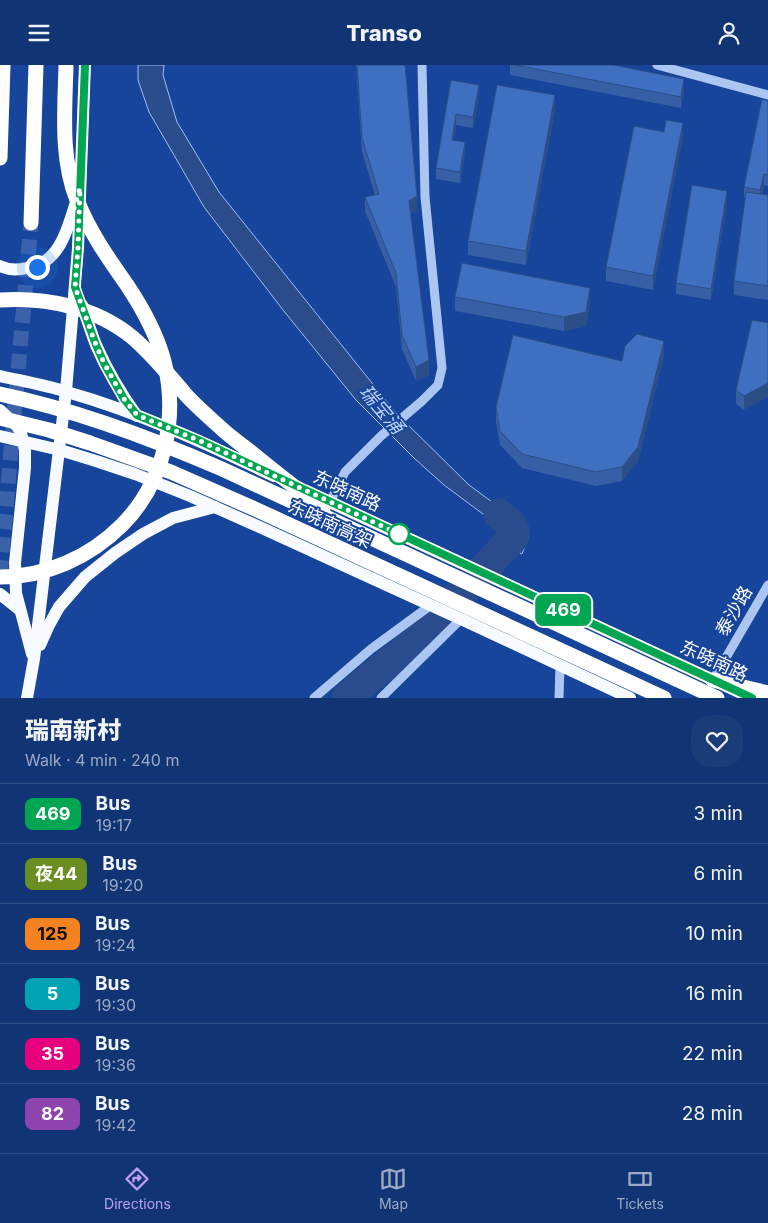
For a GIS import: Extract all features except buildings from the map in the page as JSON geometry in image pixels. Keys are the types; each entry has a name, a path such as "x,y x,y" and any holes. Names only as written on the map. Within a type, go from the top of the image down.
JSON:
{"highway":[{"path":"0,158 3,65"},
{"path":"31,223 36,65"},
{"path":"0,577 33,573 57,567 97,547 114,533 131,516 156,475 168,430 170,410 169,388 160,347 153,329 96,239 77,201 70,180 65,135 66,65"},
{"path":"0,300 47,301 70,306 113,324 131,337 149,354 188,397 224,431 342,524"},
{"name":"东晓南高架","path":"0,394 64,410 155,440 342,524 717,698"},
{"name":"东晓南高架","path":"0,418 49,430 171,472 664,698"},
{"path":"713,680 768,693"}],"main road":[{"path":"28,698 66,391 78,248 85,65"},
{"path":"0,266 3,268 19,269 37,267 56,252 67,232 80,188"},
{"path":"75,287 104,363 124,399 137,415"},
{"name":"东晓南路","path":"0,376 66,391 137,415 198,440 752,698"},
{"path":"0,403 9,412 60,450"},
{"path":"0,410 17,426 23,441 26,468 15,563 16,593 34,659"},
{"path":"0,436 60,450 135,474 215,507 630,698"},
{"path":"34,659 48,625 59,607 85,577 114,553 143,534 174,519 215,507"},
{"path":"0,594 20,610"}],"street":[{"path":"330,502 345,472 438,385 442,368 425,197 422,65"},
{"path":"657,65 768,95"},
{"name":"泰沙路","path":"713,680 768,585"},
{"path":"314,698 371,649 431,605"},
{"path":"381,698 461,619"},
{"path":"559,698 560,666"}],"water":[{"path":"138,65 164,65 163,75 177,122 219,192 396,413 469,485 522,524 528,538 522,554 497,543 504,527 444,485 356,400 283,310 204,207 149,112 138,80"},
{"path":"414,629 434,640 368,698 333,698"}],"waterway":[{"name":"瑞宝涌","path":"347,698 414,642 513,538 514,530 509,522 499,514"}],"tunnel":[{"path":"0,575 31,223"}],"bus line":[{"name":"469","path":"85,65 75,287 104,363 124,399 137,415 198,440 752,698"}],"route":[{"path":"37,267 56,252 67,232 80,188 75,287 104,363 124,399 137,415 198,440 399,534"}]}
